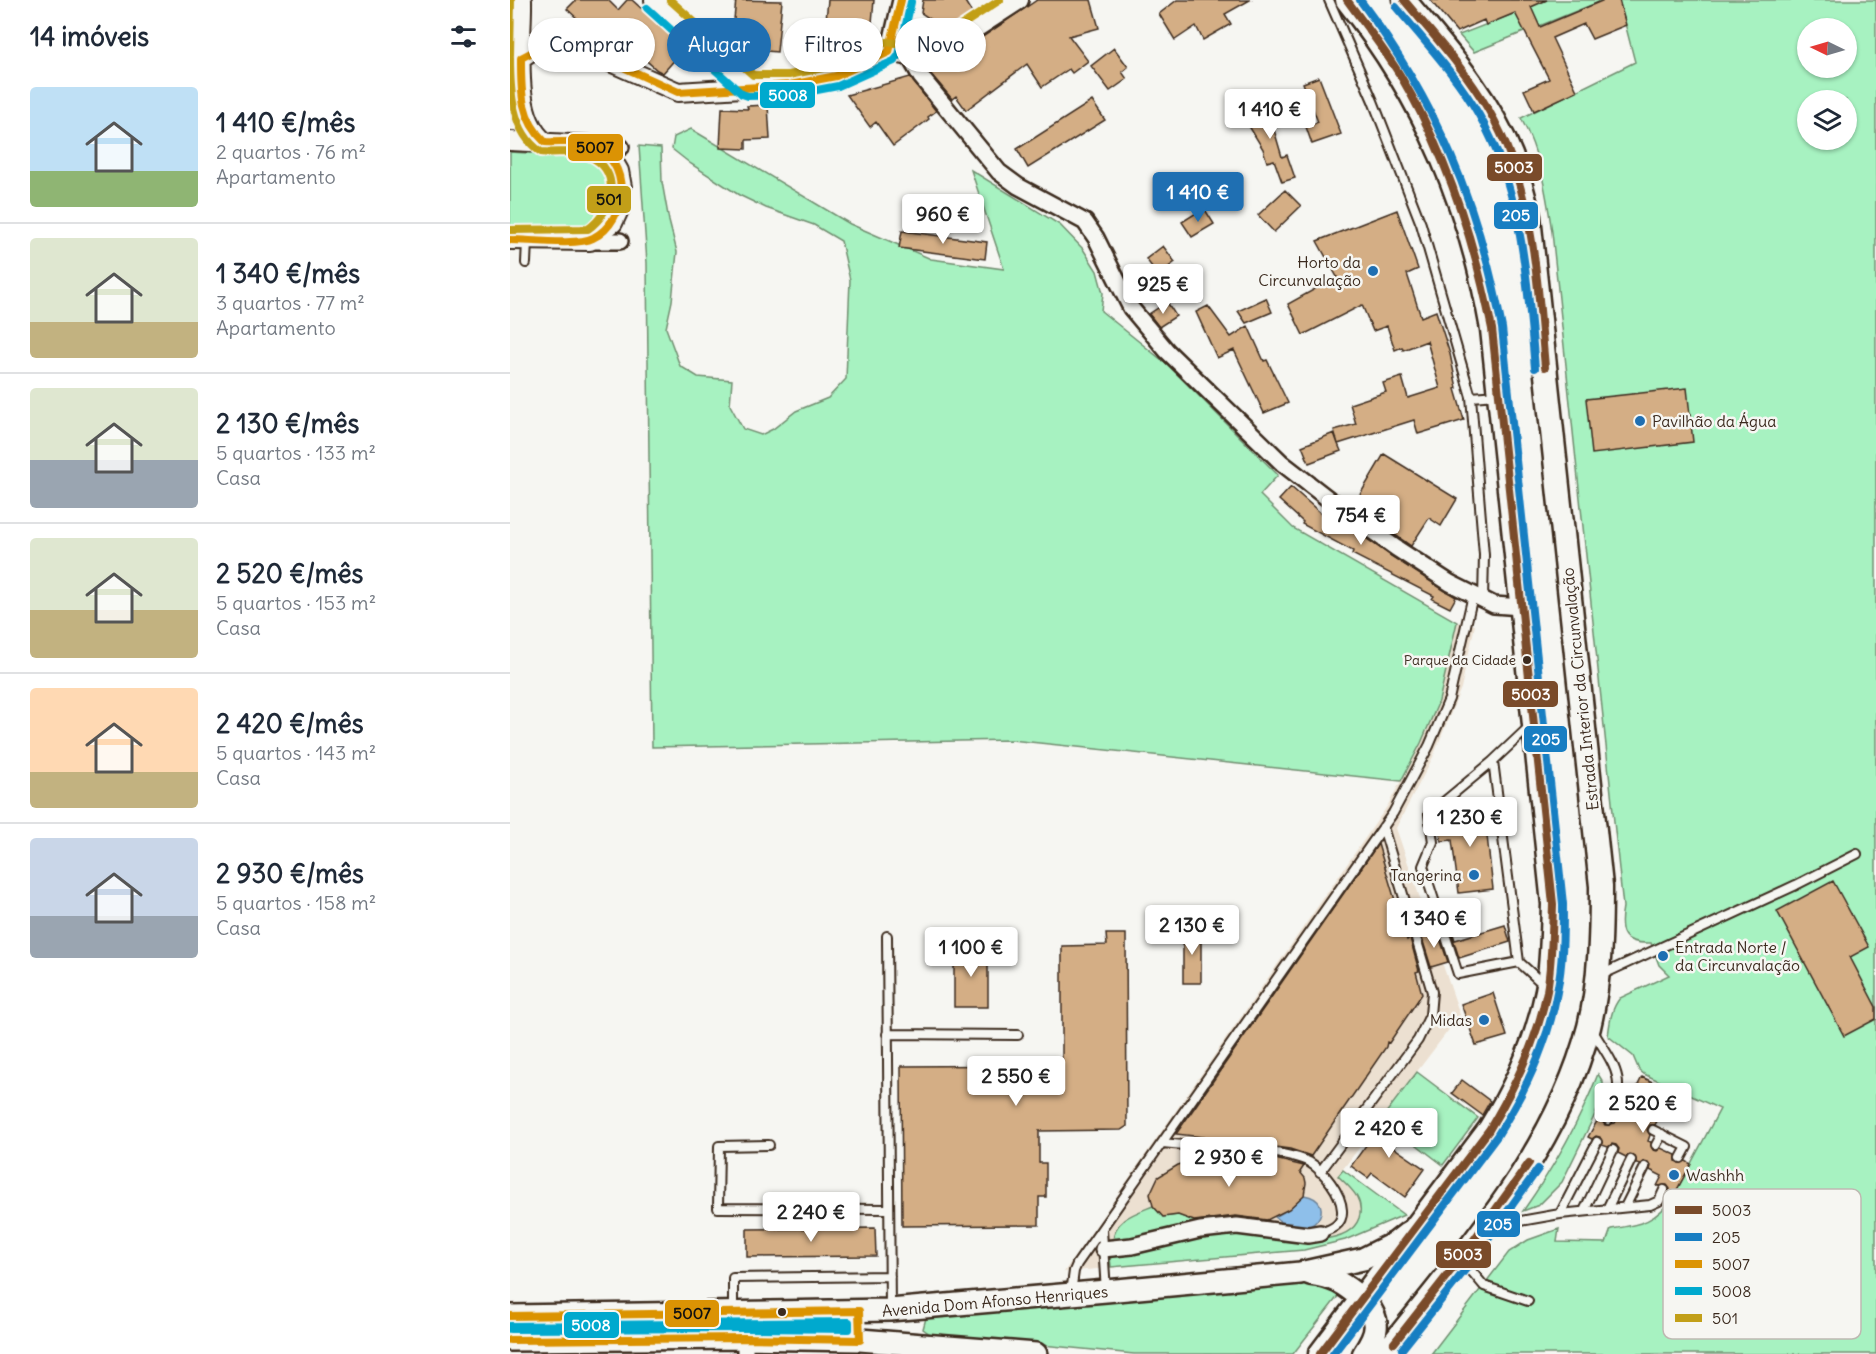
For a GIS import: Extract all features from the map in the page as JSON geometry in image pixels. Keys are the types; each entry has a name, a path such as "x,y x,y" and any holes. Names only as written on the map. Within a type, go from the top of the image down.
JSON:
{"main road":[{"path":"1320,1354 1489,1130 1509,1098 1528,1057 1542,1014 1547,988 1553,904 1492,329 1483,281 1471,238 1439,147 1396,67 1377,37 1347,0"},
{"name":"Estrada Interior da Circunvalação","path":"1385,1354 1483,1228 1523,1173 1549,1131 1575,1071 1589,1026 1597,978 1601,928 1601,886 1528,217 1511,155 1498,126 1466,76 1404,0"},
{"path":"1300,1273 1363,1259 1395,1243 1417,1226"},
{"path":"1300,1273 1332,1278 1343,1283 1369,1306 1377,1324 1373,1341 1364,1354"},
{"name":"Avenida Dom Afonso Henriques","path":"510,1316 732,1314 916,1309 1300,1273"},
{"path":"915,1343 909,1325 916,1309"},
{"path":"859,1311 860,1340"},
{"name":"Avenida Dom Afonso Henriques","path":"510,1340 537,1347 745,1346 860,1340 1036,1354"}],"street":[{"path":"510,4 513,0"},
{"path":"522,0 522,100 524,111 532,128 545,142"},
{"path":"654,0 749,86"},
{"path":"889,52 901,0"},
{"path":"986,21 1019,0"},
{"path":"521,58 537,46 566,42 678,92 790,84 836,76 889,52 895,53"},
{"path":"918,72 999,172 1018,186 1085,222 1096,238 1131,308 1167,351 1258,441 1305,482 1340,508 1450,583 1494,604 1521,607"},
{"path":"510,141 621,147"},
{"path":"590,241 613,223 619,210 622,187 615,164 606,154 592,145"},
{"path":"518,240 620,241"},
{"path":"1103,1249 1132,1246 1200,1230 1237,1226 1308,1235 1320,1233"}],"lane":[{"path":"1070,1295 1074,1271 1393,813 1418,768 1449,699 1478,597 1484,555 1471,397 1420,224 1373,101 1329,0"},
{"path":"518,240 526,263"},
{"path":"1471,397 1499,395"},
{"path":"1519,962 1458,974 1423,866 1433,842 1429,814 1493,761 1533,723"},
{"path":"1493,761 1519,962 1547,988"},
{"path":"1320,1172 1418,1040 1430,1015 1432,992 1383,827"},
{"path":"1597,978 1857,854"},
{"path":"887,936 890,1310"},
{"path":"1589,1026 1619,1080 1617,1112 1608,1120"},
{"path":"887,1034 1018,1035"},
{"path":"1653,1130 1688,1147 1681,1158"},
{"path":"1656,1146 1662,1134"},
{"path":"1560,1214 1597,1142"},
{"path":"1163,1143 1236,1149 1279,1155 1309,1163 1330,1183 1341,1202 1340,1224 1320,1233"},
{"path":"769,1145 719,1146 718,1208 889,1209"},
{"path":"1584,1211 1613,1150"},
{"path":"1607,1209 1631,1160"},
{"path":"1625,1207 1645,1167"},
{"path":"1483,1228 1560,1214 1650,1205 1659,1201 1663,1194"},
{"path":"1102,1230 1106,1292"},
{"path":"1460,1259 1484,1286 1528,1301"},
{"path":"732,1314 733,1278 890,1276"}],"shaded area":[{"path":"1457,622 1475,625 1461,688 1433,757 1396,828 1460,1015 1343,1169 1404,1215 1345,1240 1305,1250 1064,1272 1388,805 1421,743 1439,701"}],"green space":[{"path":"1510,0 1604,0 1474,52 1459,35 1531,7 1530,3"},
{"path":"1619,0 1876,0 1876,1354 1431,1354 1509,1252 1528,1240 1559,1229 1557,1242 1606,1243 1611,1229 1647,1221 1663,1209 1663,1339 1861,1339 1861,1189 1677,1189 1720,1109 1644,1074 1639,1070 1633,1056 1608,1036 1613,1011 1620,998 1669,975 1659,965 1651,943 1634,942 1622,931 1623,907 1552,232 1545,187 1528,132 1521,118 1635,62"},
{"path":"691,129 850,224 931,259 1004,269 971,170 1060,225 1083,249 1097,271 1103,293 1101,311 1168,365 1278,475 1260,495 1293,528 1457,622 1439,701 1401,781 1011,740 652,747 647,263 639,146 661,148 662,182 677,252 672,301 666,328 680,366 698,377 732,380 730,405 743,429 761,435 773,429 796,411 828,398 846,379 850,280 841,241 814,225 766,208 739,195 691,164 672,149 674,137"},
{"path":"510,152 596,157 608,168 613,181 613,200 608,215 596,224 510,225"},
{"path":"1417,1072 1478,1118 1443,1165 1382,1118"},
{"path":"1598,1074 1603,1082 1603,1098 1562,1182 1539,1205 1523,1211 1565,1144"},
{"path":"1343,1170 1404,1215 1345,1240 1304,1250 1111,1267 1110,1256 1213,1236 1242,1234 1300,1240 1337,1236 1351,1230 1359,1218 1360,1211 1355,1194 1338,1176"},
{"path":"1153,1206 1163,1217 1178,1215 1202,1223 1166,1233 1113,1242 1114,1234 1121,1222"},
{"path":"1311,1282 1339,1295 1293,1354 1134,1354 930,1334 923,1329 926,1318"}],"water":[{"path":"1304,1195 1315,1199 1320,1206 1321,1213 1317,1221 1310,1226 1300,1228 1288,1226 1275,1217 1289,1209"}],"building":[{"path":"576,0 608,0 618,10 627,0 632,0 652,18 577,18 567,9"},
{"path":"736,0 782,1 777,52 771,51 771,18 734,18"},
{"path":"828,0 874,0 872,18 826,18"},
{"path":"923,0 964,0 974,16 971,18 929,18 921,13"},
{"path":"1037,0 1091,0 1099,28 1069,36 1088,61 1072,73 1069,69 1042,87 1027,64 966,110 956,96 952,99 930,73 986,72 986,35"},
{"path":"1177,0 1250,0 1225,14 1231,24 1203,40 1196,26 1175,40 1159,14"},
{"path":"1430,0 1547,0 1531,7 1540,27 1604,0 1619,0 1626,25 1592,39 1584,24 1552,38 1577,91 1534,111 1524,90 1549,79 1515,13 1486,25 1484,20 1457,32"},
{"path":"655,21 667,32 667,68 663,73 655,68"},
{"path":"1114,48 1128,67 1122,72 1127,79 1110,91 1091,66"},
{"path":"910,77 936,111 893,146 876,122 870,127 847,95"},
{"path":"1319,77 1341,134 1312,144 1306,127 1318,122 1303,83"},
{"path":"1092,101 1105,120 1028,168 1017,149"},
{"path":"1268,103 1278,119 1272,123 1282,157 1287,155 1295,178 1282,182 1274,160 1267,162 1263,149 1244,118"},
{"path":"768,105 770,139 746,140 746,149 720,148 722,108 748,109 747,106"},
{"path":"1285,190 1301,206 1274,232 1258,215"},
{"path":"1204,208 1214,224 1192,237 1182,222"},
{"path":"1397,210 1418,269 1407,274 1421,317 1436,311 1450,354 1457,388 1455,389 1464,420 1418,434 1414,420 1338,444 1334,430 1356,424 1350,404 1386,392 1383,383 1402,377 1408,398 1440,388 1427,341 1403,350 1402,347 1395,350 1387,326 1373,331 1362,305 1303,335 1288,304 1337,277 1317,241"},
{"path":"902,231 987,242 985,259 899,248"},
{"path":"1163,246 1175,262 1158,275 1146,259"},
{"path":"1266,298 1272,312 1246,323 1238,311"},
{"path":"1167,302 1176,316 1159,327 1149,314"},
{"path":"1208,306 1231,337 1248,326 1264,361 1267,360 1288,403 1264,413 1234,350 1217,358 1196,312"},
{"name":"Pavilhão da Água","path":"1687,388 1693,442 1592,454 1586,399"},
{"path":"1334,433 1341,451 1309,463 1302,446"},
{"path":"1384,454 1457,499 1441,526 1429,518 1411,546 1338,494 1355,503"},
{"path":"1291,487 1333,524 1328,511 1391,556 1456,597 1450,608 1432,599 1434,596 1352,554 1353,551 1302,524 1303,522 1279,500"},
{"path":"1493,810 1496,835 1487,836 1493,889 1459,893 1452,840 1441,841 1438,817"},
{"path":"1378,844 1407,940 1410,938 1419,971 1416,972 1422,994 1311,1156 1290,1149 1252,1144 1255,1143 1176,1134"},
{"path":"1833,881 1869,947 1850,957 1876,1007 1876,1019 1844,1036 1777,911"},
{"path":"1450,925 1455,940 1505,925 1510,942 1459,958"},
{"path":"1183,929 1201,929 1201,983 1183,983"},
{"path":"1437,930 1448,962 1431,967 1421,935"},
{"path":"1106,934 1126,934 1127,1126 1121,1130 1039,1131 1039,1163 1046,1163 1046,1197 1039,1197 1039,1225 902,1226 901,1066 1062,1065 1062,946 1107,945"},
{"path":"954,949 988,949 988,1007 954,1007"},
{"name":"Midas","path":"1493,993 1507,1036 1476,1045 1461,1004"},
{"path":"1642,1077 1672,1091 1655,1125 1650,1125 1647,1130 1650,1135 1648,1141 1651,1142 1653,1150 1657,1151 1661,1148 1676,1155 1676,1161 1679,1163 1686,1161 1691,1164 1677,1189 1670,1189 1667,1185 1657,1186 1662,1176 1650,1170 1651,1166 1648,1162 1636,1163 1634,1155 1630,1154 1626,1157 1618,1153 1619,1149 1616,1145 1612,1144 1608,1147 1602,1145 1600,1137 1596,1136 1592,1139 1588,1137 1600,1116 1603,1117 1602,1121 1605,1125 1615,1123 1625,1103 1628,1105"},
{"path":"1462,1080 1490,1101 1482,1115 1452,1093"},
{"path":"1387,1116 1406,1130 1393,1147 1425,1169 1405,1197 1372,1173 1368,1178 1351,1166"},
{"path":"1219,1153 1275,1159 1304,1166 1300,1172 1306,1183 1304,1195 1289,1209 1267,1220 1236,1216 1194,1221 1178,1215 1163,1217 1153,1206 1150,1194 1158,1177 1178,1165"},
{"path":"875,1228 876,1256 747,1257 747,1229"}],"transit line":[{"name":"501","path":"510,55 511,0"},
{"name":"501","path":"670,0 753,75 789,75 833,66 887,42 910,45 933,44 1000,0"},
{"name":"5007","path":"510,240 576,242 593,238 614,218 621,190 614,163 604,153 586,143 545,142 537,133 526,114 521,81 521,58 546,45 559,42 573,44 678,92 790,85 836,76 889,52 901,0"},
{"name":"5003","path":"1320,1354 1489,1130 1508,1097 1531,1046 1543,1010 1552,948 1553,904 1492,329 1485,296 1457,198 1432,136 1400,75 1347,0"},
{"name":"205","path":"1333,1354 1497,1136 1517,1102 1534,1067 1553,1011 1560,970 1563,926 1563,904 1502,328 1492,282 1481,238 1451,155 1411,77 1360,0"},
{"name":"5003","path":"1404,0 1469,80 1488,109 1515,170 1531,235 1545,367"},
{"name":"5008","path":"647,8 742,94 748,96 791,95 838,86 894,61 899,55 911,2"},
{"name":"205","path":"1396,7 1461,87 1494,144 1514,206 1520,238 1535,368"},
{"name":"501","path":"510,57 514,109 518,122 531,143 541,152 572,152 589,156 607,171 611,192 603,213 588,229 510,230"},
{"name":"5003","path":"1394,1343 1460,1259 1529,1163"},
{"name":"205","path":"1402,1349 1469,1265 1538,1169"},
{"name":"5007","path":"510,1316 859,1311 860,1340 745,1338 510,1340"},
{"name":"5008","path":"510,1326 849,1322 849,1329 510,1329"}],"place":[{"name":"Horto da Circunvalação","path":"1373,271"},
{"name":"Pavilhão da Água","path":"1640,421"},
{"name":"Parque da Cidade","path":"1527,660"},
{"name":"Tangerina","path":"1474,875"},
{"name":"Entrada Norte / da Circunvalação","path":"1663,956"},
{"name":"Midas","path":"1484,1020"},
{"name":"Washhh","path":"1674,1175"}]}
